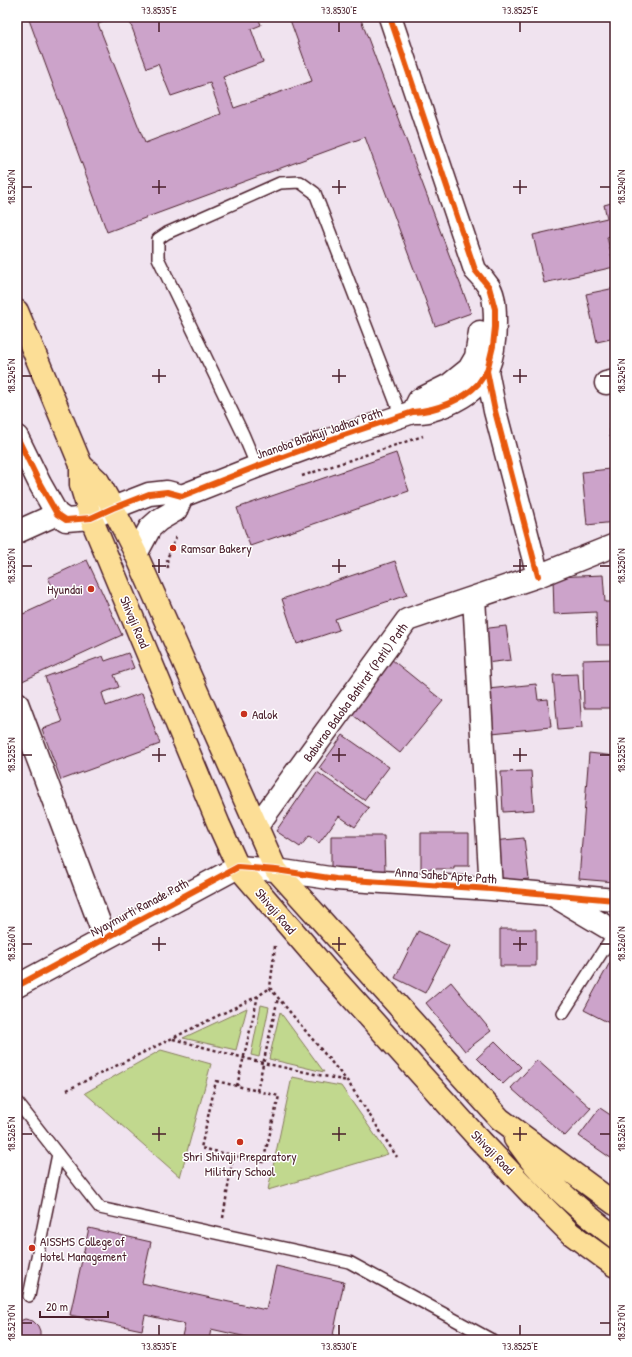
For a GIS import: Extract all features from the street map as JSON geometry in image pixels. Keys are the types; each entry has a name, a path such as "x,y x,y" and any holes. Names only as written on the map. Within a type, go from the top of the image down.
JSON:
{"highway":[{"name":"Shivaji Road","path":"17,311 81,465 81,485 91,518 219,825 238,867 326,969 478,1138 570,1233 615,1266"},
{"name":"Shivaji Road","path":"81,465 98,481 136,554 276,870 500,1119 615,1204"},
{"path":"500,1119 534,1164 560,1191 587,1216 615,1237"}],"street":[{"path":"390,17 475,270 489,288 495,309 493,346 481,364 495,411 538,576"},
{"name":"Jnanoba Bhakuji Jadhav Path","path":"182,496 329,440 407,414 427,411 454,401 477,384 481,364"},
{"path":"20,450 57,514 66,520 91,518 148,494 167,492 182,496 176,510 159,520 150,528 136,554"},
{"path":"17,532 57,514"},
{"name":"Baburao Baloba Bahirat (Patil) Path","path":"257,826 407,620 538,576 615,545"},
{"path":"474,598 491,889"},
{"path":"17,703 105,938"},
{"path":"238,867 276,870"},
{"name":"Nyaymurti Ranade Path","path":"17,986 238,867"},
{"name":"Anna Saheb Apte Path","path":"276,870 336,879 491,889 615,900"},
{"path":"551,895 615,932"}],"lane":[{"path":"257,467 243,434 158,258 158,239 167,233 280,183 300,182 315,193 407,414"},
{"path":"563,1013 615,932"},
{"path":"17,1102 100,1208 349,1262 492,1340"},
{"path":"29,1296 58,1154"}],"path":[{"path":"296,478 429,434"},
{"path":"168,573 167,559 178,534"},
{"path":"276,940 270,988 348,1082 397,1157"},
{"path":"66,1090 173,1039 258,996 270,988"},
{"path":"237,1086 258,996"},
{"path":"257,1091 278,997"},
{"path":"173,1039 264,1063 348,1082"},
{"path":"216,1081 237,1086 279,1096 264,1162 201,1148 216,1081"},
{"path":"221,1234 233,1155"}],"green space":[{"path":"261,1005 269,1007 259,1057 251,1055"},
{"path":"247,1008 236,1050 183,1038"},
{"path":"280,1012 324,1072 269,1059"},
{"path":"161,1050 211,1064 180,1177 85,1093"},
{"path":"292,1077 341,1086 388,1154 268,1190"}],"building":[{"path":"28,17 116,17 98,24 145,143 221,114 210,83 171,96 158,64 147,68 128,17 258,17 261,25 251,29 263,62 223,77 234,108 312,81 289,17 360,17 471,313 435,326 365,137 107,232"},
{"path":"615,202 615,235 607,237 614,267 544,283 533,235 607,218 604,205"},
{"path":"615,288 615,338 597,342 586,294"},
{"path":"615,422 615,435 610,436 609,423"},
{"path":"396,453 409,491 250,546 237,508"},
{"path":"610,469 615,522 587,525 582,472"},
{"path":"87,560 122,635 18,683 17,601 23,614 58,598 48,578"},
{"path":"395,561 407,595 335,619 339,630 297,644 282,599"},
{"path":"603,575 605,602 615,602 615,645 597,645 596,612 554,614 553,577"},
{"path":"506,626 511,660 486,663 481,629"},
{"path":"128,653 134,668 114,675 119,687 102,693 106,706 142,693 160,744 61,780 42,729 62,722 45,677 103,656 105,661"},
{"path":"391,659 443,701 400,753 348,711"},
{"path":"615,659 615,708 584,708 583,660"},
{"path":"578,674 582,728 558,730 553,675"},
{"path":"536,684 538,700 548,699 551,727 492,733 488,689"},
{"path":"343,735 389,767 364,800 319,768"},
{"path":"589,753 615,756 615,882 579,879"},
{"path":"531,771 534,810 503,812 501,772"},
{"path":"317,772 369,808 355,827 339,816 319,843 309,836 300,847 276,831"},
{"path":"421,833 469,833 469,866 454,866 454,869 421,869"},
{"path":"331,836 384,836 385,871 331,872"},
{"path":"524,838 529,879 497,882 493,841"},
{"path":"500,929 536,929 536,966 500,966"},
{"path":"418,931 449,946 425,993 395,978"},
{"path":"615,953 615,1026 584,1010"},
{"path":"451,982 491,1031 465,1051 426,1003"},
{"path":"495,1041 521,1067 503,1084 477,1058"},
{"path":"537,1060 591,1108 565,1136 511,1088"},
{"path":"600,1108 615,1118 615,1161 579,1136"},
{"path":"89,1228 151,1242 142,1283 266,1310 276,1266 344,1282 332,1340 260,1340 211,1329 209,1340 181,1340 185,1324 145,1315 142,1330 70,1315"},
{"path":"25,1319 33,1321 38,1326 40,1338 49,1340 17,1340 17,1322"}],"cycle path":[{"path":"390,17 475,270 489,287 495,309 493,346 487,371 495,411 538,576"},
{"path":"17,437 40,484 57,514 66,520 91,518 149,494 167,492 182,496 329,440 413,412 448,404 472,390 487,371"},
{"path":"17,986 238,867 276,870 336,879 491,889 615,900"}],"place":[{"name":"Ramsar Bakery","path":"173,548"},
{"name":"Hyundai","path":"91,589"},
{"name":"Aalok","path":"244,714"},
{"name":"Shri Shivaji Preparatory Military School","path":"240,1142"},
{"name":"AISSMS College of Hotel Management","path":"32,1248"}]}
